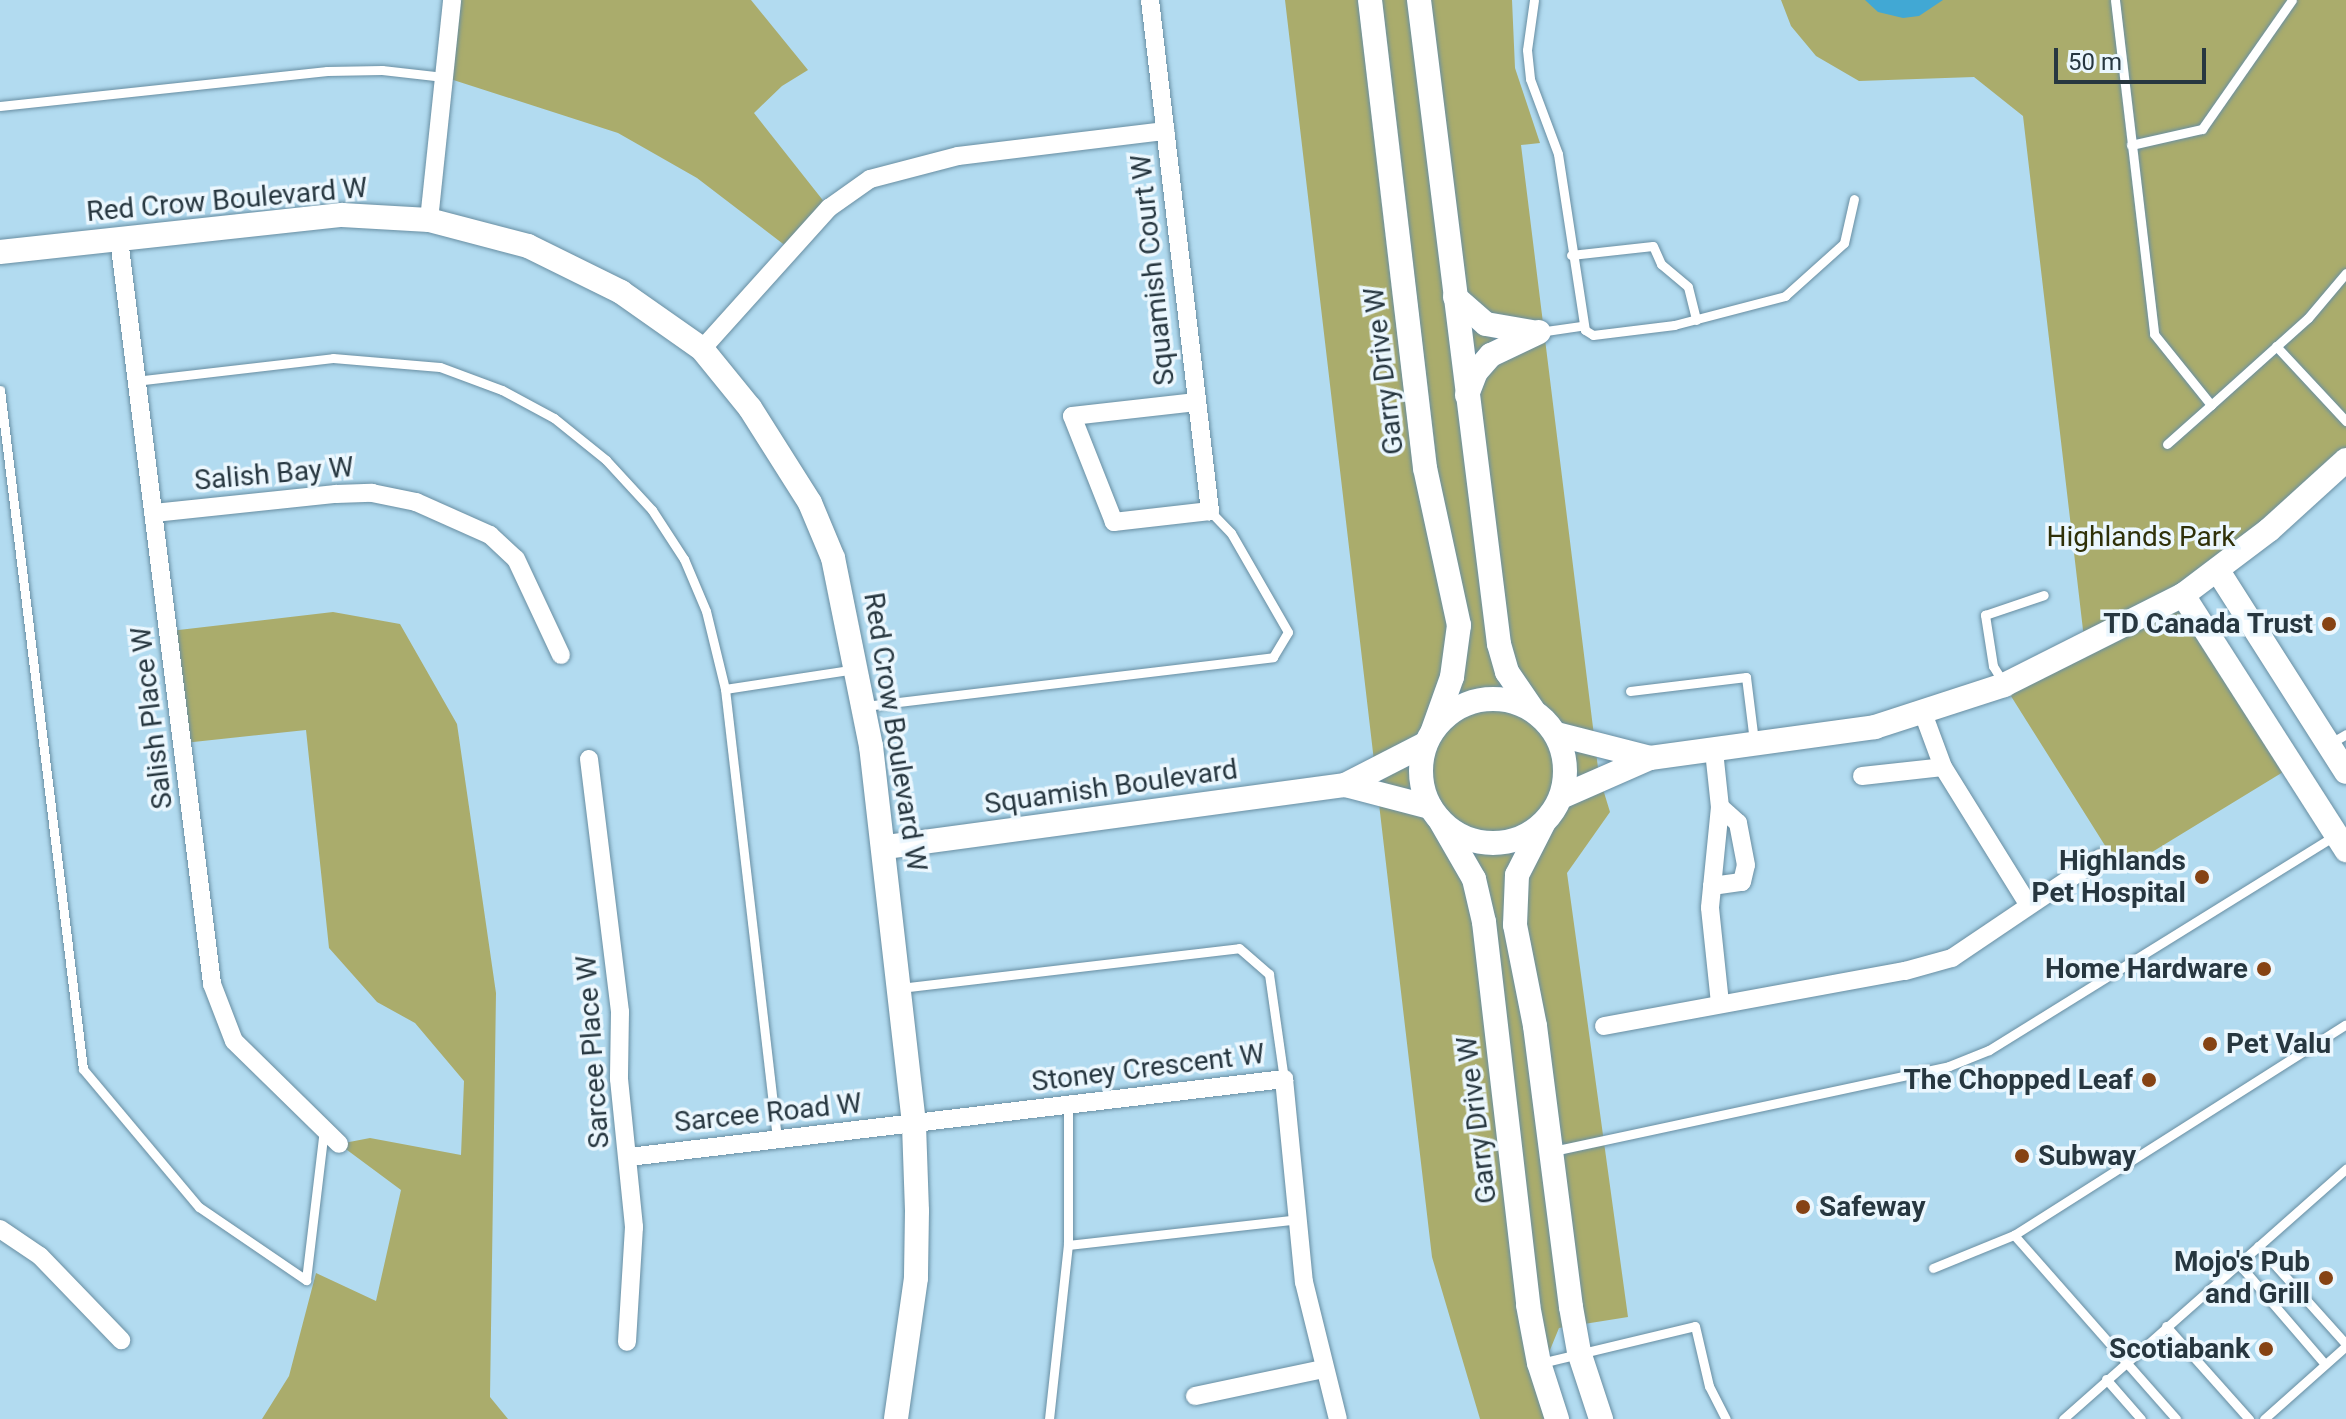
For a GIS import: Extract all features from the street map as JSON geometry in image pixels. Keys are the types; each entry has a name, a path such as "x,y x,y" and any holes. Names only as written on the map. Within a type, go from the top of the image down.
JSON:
{"street":[{"path":"429,220 452,0"},
{"name":"Squamish Court W","path":"1150,0 1210,511 1114,522 1072,416 1196,402"},
{"name":"Garry Drive W","path":"1370,0 1425,468 1459,625 1452,677 1429,737"},
{"path":"1419,0 1499,644 1507,672 1533,710 1556,734 1565,765 1561,797 1527,848 1513,900 1579,1352 1601,1419"},
{"name":"Squamish Court W","path":"702,349 829,208 870,179 958,156 1166,131"},
{"name":"Red Crow Boulevard W","path":"0,252 342,215 429,220 528,246 621,292 702,349 759,421 810,503 833,558 859,669 886,847 914,1125 916,1278 896,1419"},
{"name":"Salish Place W","path":"119,239 203,925 219,1012 234,1041 339,1144"},
{"path":"1455,297 1486,324 1539,332"},
{"path":"1467,395 1476,372 1491,355 1539,332"},
{"path":"1561,797 1650,758 1875,727 2004,685 2183,595 2218,571 2346,460"},
{"name":"Salish Bay W","path":"154,513 336,494 372,493 416,502 490,535 516,559 561,655"},
{"path":"2218,571 2337,739 2346,772"},
{"path":"2183,595 2341,842"},
{"path":"1533,710 1504,699 1479,700 1457,708 1429,737 1421,777 1435,814 1467,839 1499,843 1543,824"},
{"path":"1923,713 1943,767 2028,904"},
{"path":"1556,734 1650,758"},
{"name":"Squamish Boulevard","path":"886,847 1345,785 1429,737"},
{"path":"1714,751 1720,807 1712,886 1712,946 1720,1003"},
{"name":"Sarcee Place W","path":"589,759 617,985 619,1079 629,1157 635,1266 627,1342"},
{"path":"1862,776 1943,767"},
{"name":"Squamish Boulevard","path":"1345,785 1435,814"},
{"path":"1712,886 1742,882 1746,865 1738,823 1720,807"},
{"name":"Garry Drive W","path":"1435,814 1474,879 1484,922 1539,1363 1557,1419"},
{"path":"1604,1026 1905,971 1952,958 2100,858"},
{"name":"Stoney Crescent W","path":"914,1125 1284,1079 1298,1219 1323,1369 1338,1419"},
{"name":"Sarcee Road W","path":"629,1157 914,1125"},
{"path":"0,1229 40,1256 121,1340"},
{"path":"1195,1396 1323,1369"}],"lane":[{"path":"1534,0 1527,50 1530,79 1558,154 1580,326"},
{"path":"2115,0 2154,334 2211,405"},
{"path":"2131,145 2202,129 2292,0"},
{"path":"0,106 327,71 382,70 444,77"},
{"path":"1539,332 1580,326 1593,335 1696,320 1785,296 1844,243 1854,199"},
{"path":"1571,255 1653,246 1661,264 1688,287 1696,320"},
{"path":"2167,444 2328,298 2346,273"},
{"path":"2276,346 2346,421"},
{"path":"135,381 333,358 381,359 440,367 502,390 554,418 606,460 652,510 684,559 706,611 725,689 777,1140"},
{"path":"0,390 83,1069 199,1207 306,1280 324,1130"},
{"path":"865,706 1273,657 1288,632 1231,533 1210,511"},
{"path":"2004,685 1993,666 1985,615 2044,595"},
{"path":"725,689 859,669"},
{"path":"1630,691 1746,677 1755,745"},
{"path":"1550,1151 1936,1069 1989,1050 2341,842"},
{"path":"900,988 1239,948 1269,974 1284,1079"},
{"path":"1933,1268 2014,1235 2346,1024"},
{"path":"1049,1419 1068,1245 1068,1105"},
{"path":"2063,1419 2125,1361 2346,1169"},
{"path":"1068,1245 1298,1219"},
{"path":"2014,1235 2176,1419"},
{"path":"2258,1246 2346,1345 2264,1419"},
{"path":"2238,1263 2325,1364"},
{"path":"1539,1363 1695,1326 1709,1386 1726,1419"},
{"path":"2166,1326 2249,1419"},
{"path":"2106,1379 2141,1419"}],"green space":[{"path":"452,0 751,0 808,70 782,86 754,113 829,208 791,250 697,178 618,133 444,77"},
{"path":"1285,0 1512,0 1515,68 1540,143 1521,145 1599,776 1610,812 1567,873 1628,1317 1559,1328 1543,1367 1559,1419 1480,1419 1432,1257"},
{"name":"Highlands Park","path":"1781,0 2346,0 2346,460 2183,595 2293,766 2121,871 2004,685 2085,647 2023,116 1974,77 1859,81 1816,56 1791,26"},
{"path":"333,612 400,624 457,724 496,993 490,1397 508,1419 262,1419 289,1376 316,1273 376,1301 401,1190 339,1144 370,1138 461,1155 464,1081 415,1023 377,1002 329,948 306,730 184,743 170,631"}],"water":[{"path":"1865,0 1943,0 1919,16 1903,18 1878,12"}],"place":[{"name":"TD Canada Trust","path":"2329,624"},
{"name":"Highlands Pet Hospital","path":"2202,877"},
{"name":"Home Hardware","path":"2264,969"},
{"name":"Pet Valu","path":"2210,1044"},
{"name":"The Chopped Leaf","path":"2149,1080"},
{"name":"Subway","path":"2022,1156"},
{"name":"Safeway","path":"1803,1207"},
{"name":"Mojo's Pub and Grill","path":"2326,1278"},
{"name":"Scotiabank","path":"2266,1349"}]}
